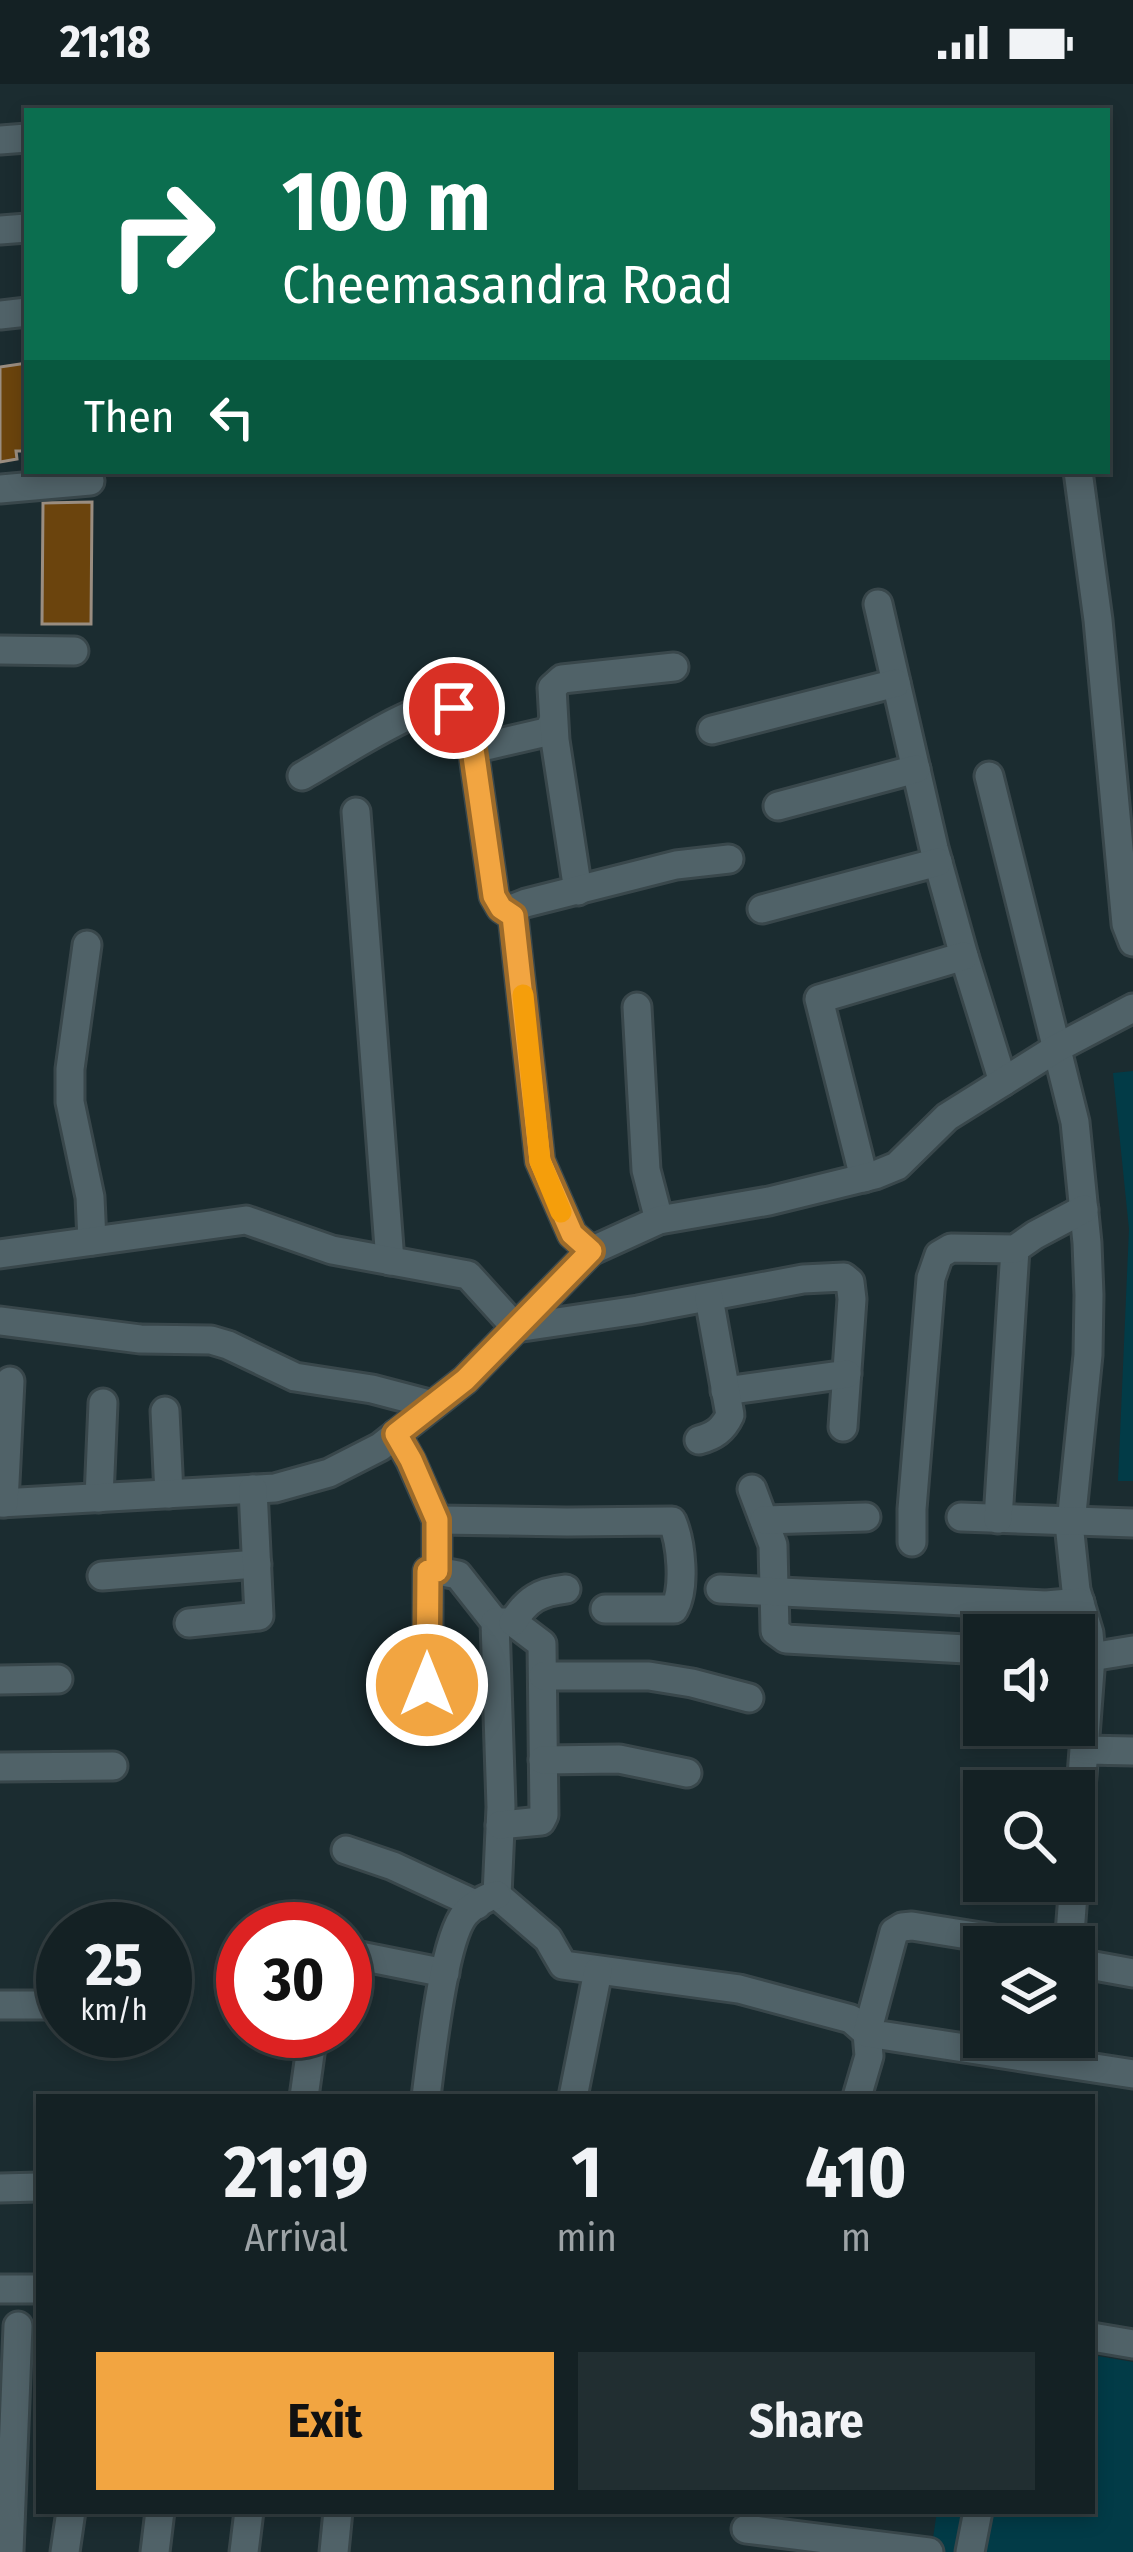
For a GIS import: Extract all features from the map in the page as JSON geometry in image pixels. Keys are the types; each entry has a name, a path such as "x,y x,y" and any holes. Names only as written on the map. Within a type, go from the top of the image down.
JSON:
{"street":[{"path":"1078,474 1098,620 1126,924 1133,942"},
{"path":"0,489 90,481"},
{"path":"878,604 938,862 1003,1082"},
{"path":"0,650 74,650"},
{"path":"578,891 553,688 562,679 674,667"},
{"path":"712,730 896,683"},
{"path":"302,776 371,736 441,703 449,704 460,715 473,749 494,896 513,916"},
{"path":"473,749 542,734 554,721"},
{"path":"778,806 916,769"},
{"path":"989,776 1075,1122 1089,1295 1071,1554 1083,1614"},
{"path":"356,812 390,1261"},
{"path":"591,1251 572,1234 540,1161 515,907 676,865 729,859"},
{"path":"762,909 938,862"},
{"path":"87,945 70,1102 89,1197 92,1240"},
{"path":"864,1178 818,999 964,956"},
{"path":"637,1007 646,1170 659,1220"},
{"path":"10,1381 2,1503 253,1489 328,1473 380,1447 465,1380 591,1251 659,1220 769,1201 897,1166 947,1117 1057,1048 1133,1008"},
{"path":"912,1542 931,1278 939,1255 951,1248 1015,1249 1084,1209"},
{"path":"0,1254 246,1220 310,1244 468,1275 516,1328"},
{"path":"998,1519 1015,1249"},
{"path":"516,1328 844,1276 850,1282 852,1300 844,1427"},
{"path":"699,1440 714,1436 730,1415 709,1298"},
{"path":"0,1321 140,1339 211,1340 295,1377 433,1405"},
{"path":"725,1391 847,1374"},
{"path":"99,1498 103,1403"},
{"path":"165,1411 169,1494"},
{"path":"396,1434 437,1520 437,1571"},
{"path":"189,1623 259,1616 253,1489"},
{"path":"752,1489 772,1545 775,1630 787,1640 963,1649"},
{"path":"764,1520 866,1516"},
{"path":"961,1517 1133,1523"},
{"path":"437,1520 672,1521 680,1538 680,1599 674,1609 605,1609"},
{"path":"102,1576 256,1564"},
{"path":"428,1722 428,1571 437,1571 458,1575 504,1622 542,1644 544,1815 541,1821 500,1825"},
{"path":"720,1588 1080,1602"},
{"path":"426,2094 445,1973 464,1915 487,1900 500,1825 504,1622 542,1592 566,1589"},
{"path":"1095,1655 1133,1650"},
{"path":"543,1676 650,1676 748,1698"},
{"path":"0,1680 58,1679"},
{"path":"1071,1926 1084,1746"},
{"path":"1084,1750 1133,1751"},
{"path":"543,1760 619,1759 687,1772"},
{"path":"0,1767 113,1766"},
{"path":"346,1850 487,1900 548,1940 562,1965 739,1989 851,2019 867,2033 1133,2074"},
{"path":"857,2094 869,2056 867,2033 894,1933 912,1926 963,1934"},
{"path":"372,1958 445,1973"},
{"path":"1095,1966 1133,1973"},
{"path":"574,2094 598,1971"},
{"path":"0,2005 36,2005"},
{"path":"304,2094 309,2058"},
{"path":"0,2188 36,2187"},
{"path":"0,2288 36,2289"},
{"path":"9,2552 17,2326"},
{"path":"1095,2338 1133,2344"},
{"path":"65,2552 71,2514"},
{"path":"155,2552 160,2514"},
{"path":"244,2552 249,2514"},
{"path":"334,2552 338,2514"},
{"path":"970,2552 977,2514"},
{"path":"746,2531 929,2552"}],"shaded area":[{"path":"1133,1071 1133,1481 1118,1481 1129,1229 1113,1073"},
{"path":"1095,2356 1133,2362 1133,2552 931,2552 937,2514 1095,2514"}],"building":[{"path":"24,363 24,451 16,451 17,459 0,462 0,367"},
{"path":"92,502 91,624 42,624 43,503"}],"slow traffic":[{"path":"523,995 540,1161 561,1212"}],"route":[{"path":"427,1685 428,1571 437,1571 437,1520 396,1434 465,1380 591,1251 572,1234 540,1161 513,916 494,896 472,742 454,708"}]}
